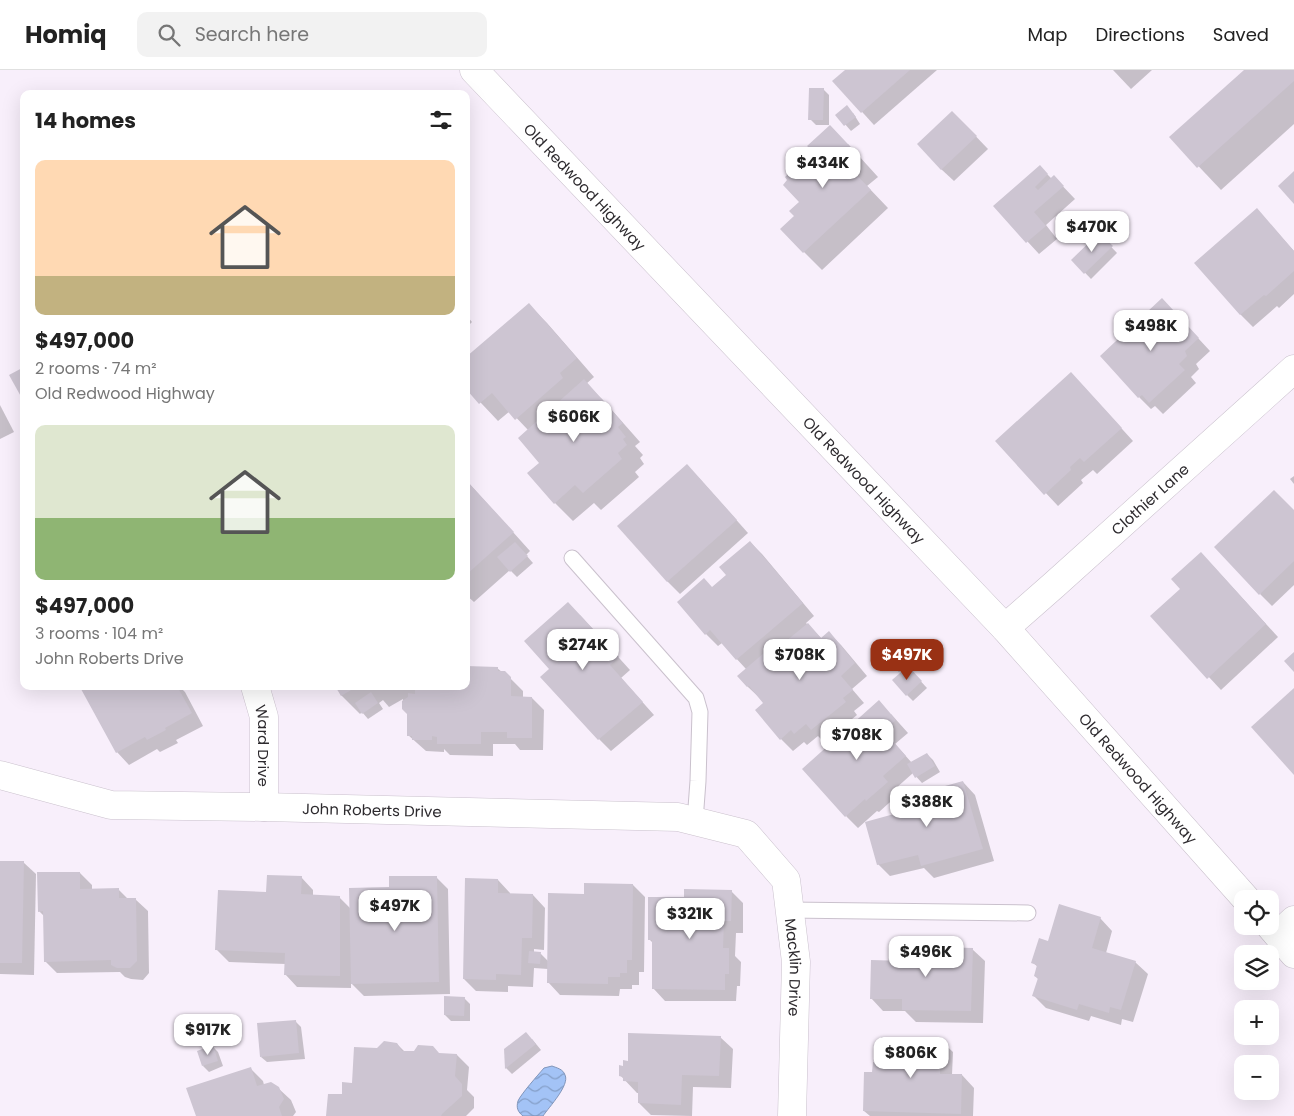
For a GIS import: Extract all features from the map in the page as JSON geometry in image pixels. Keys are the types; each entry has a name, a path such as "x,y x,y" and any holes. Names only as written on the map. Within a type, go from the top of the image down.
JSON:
{"street":[{"name":"Old Redwood Highway","path":"474,70 1005,628 1238,890"},
{"name":"Clothier Lane","path":"1005,628 1294,369"},
{"name":"Ward Drive","path":"256,690 264,717 264,807"},
{"name":"John Roberts Drive","path":"0,775 111,805 678,817 746,834"},
{"name":"Macklin Drive","path":"746,834 786,880 796,962 792,1116"}],"lane":[{"path":"572,558 696,698 700,712 698,781 694,821"},
{"path":"789,910 1028,913"}],"water":[{"path":"552,1066 561,1070 565,1075 565,1084 562,1090 543,1116 523,1116 517,1108 518,1101 544,1068"}],"building":[{"path":"845,70 910,70 861,113 832,81"},
{"path":"1244,70 1294,70 1294,81 1197,168 1169,137"},
{"path":"809,88 824,88 823,120 808,120"},
{"path":"847,105 856,117 844,126 835,115"},
{"path":"952,111 977,136 941,170 917,144"},
{"path":"830,125 861,158 850,168 871,190 803,253 780,229 794,216 789,211 799,202 783,185 787,180 785,177 813,151 807,146"},
{"path":"1040,165 1048,174 1035,187 1038,190 1054,175 1064,186 1034,212 1046,226 1026,243 993,206"},
{"path":"1294,171 1294,204 1278,186"},
{"path":"1257,208 1294,251 1294,271 1266,296 1264,295 1240,315 1194,263"},
{"path":"1099,233 1113,246 1084,274 1071,260"},
{"path":"1162,298 1199,338 1185,351 1187,356 1179,364 1185,370 1149,403 1142,395 1138,398 1100,356"},
{"path":"529,303 577,358 560,373 563,378 515,420 492,393 479,404 470,394 470,354"},
{"path":"20,369 20,395 9,375"},
{"path":"1071,372 1122,428 1084,462 1080,458 1070,467 1071,470 1044,495 995,441"},
{"path":"584,379 623,423 618,427 626,437 623,439 627,445 618,453 622,459 583,493 575,485 554,504 527,473 539,463 518,438"},
{"path":"687,464 737,520 667,582 617,526"},
{"path":"470,484 514,532 470,571"},
{"path":"1274,490 1294,510 1294,561 1259,595 1214,547"},
{"path":"750,541 803,603 736,660 710,630 705,635 677,602 704,578 712,587 726,575 719,567"},
{"path":"515,542 528,556 510,572 497,557"},
{"path":"1201,552 1266,624 1207,679 1150,616 1180,589 1171,579"},
{"path":"568,602 619,657 610,665 643,702 598,740 540,677 549,669 524,641"},
{"path":"808,623 821,638 829,631 855,663 841,676 853,690 843,698 846,702 811,730 806,724 794,734 791,730 780,740 755,710 763,703 749,686 747,687 737,676 770,648 774,651"},
{"path":"893,647 901,659 892,667 883,655"},
{"path":"1294,652 1294,672 1284,661"},
{"path":"470,666 498,667 498,671 505,671 511,677 511,696 532,697 532,738 507,738 507,732 481,732 481,744 437,744 437,737 432,736 432,740 412,740 412,736 407,736 407,714 402,709 402,701 408,697 408,693 415,694 415,690 470,690"},
{"path":"908,666 922,681 906,696 892,680"},
{"path":"1294,688 1294,775 1251,727"},
{"path":"82,690 179,690 192,713 147,740 145,737 116,753"},
{"path":"337,690 351,690 341,696"},
{"path":"371,692 378,703 362,714 355,703"},
{"path":"879,700 896,720 884,731 906,756 883,776 888,782 845,817 802,769"},
{"path":"927,753 935,766 915,778 907,764"},
{"path":"963,781 983,849 921,866 918,855 877,865 865,822 905,811 902,798"},
{"path":"0,861 24,861 22,963 0,963"},
{"path":"37,872 80,872 80,889 119,888 119,898 136,898 137,961 130,968 117,968 111,965 111,960 44,962 43,911 38,912"},
{"path":"267,875 302,876 301,894 340,896 340,976 284,975 285,953 215,950 218,890 266,892"},
{"path":"389,876 437,876 439,982 351,984 349,888 389,887"},
{"path":"465,878 498,879 498,893 533,894 532,938 522,938 521,975 496,974 496,980 463,979"},
{"path":"584,883 633,884 632,960 627,960 627,973 620,973 620,977 608,977 608,984 547,983 548,893 584,894"},
{"path":"684,889 732,890 731,921 724,921 723,948 729,948 729,974 725,974 725,990 652,989 652,940 648,940 648,897 684,897"},
{"path":"1059,904 1101,917 1092,948 1136,961 1121,1010 1110,1007 1109,1013 1079,1004 1077,1010 1032,996 1038,978 1034,976 1037,965 1031,963 1039,938 1048,941"},
{"path":"906,940 939,941 939,947 973,948 971,1011 902,1010 902,999 870,999 871,960 906,961"},
{"path":"529,951 541,952 540,964 528,963"},
{"path":"444,996 465,997 464,1016 444,1015"},
{"path":"296,1020 299,1053 260,1057 257,1023"},
{"path":"526,1032 536,1044 505,1069 504,1049"},
{"path":"628,1033 721,1036 719,1076 682,1075 681,1105 638,1103 638,1082 623,1081 623,1077 619,1076 619,1065 623,1066 623,1060 628,1061"},
{"path":"881,1037 941,1038 940,1074 962,1074 961,1114 863,1111 864,1072 872,1072 873,1062 880,1063"},
{"path":"384,1041 397,1043 402,1051 414,1051 418,1045 433,1046 439,1053 457,1054 455,1076 462,1084 462,1096 441,1116 326,1116 328,1094 342,1094 342,1082 352,1083 354,1047 377,1048"},
{"path":"213,1045 218,1061 202,1066 197,1051"},
{"path":"251,1067 257,1086 271,1082 279,1087 284,1099 279,1107 282,1116 196,1116 186,1088"}]}
